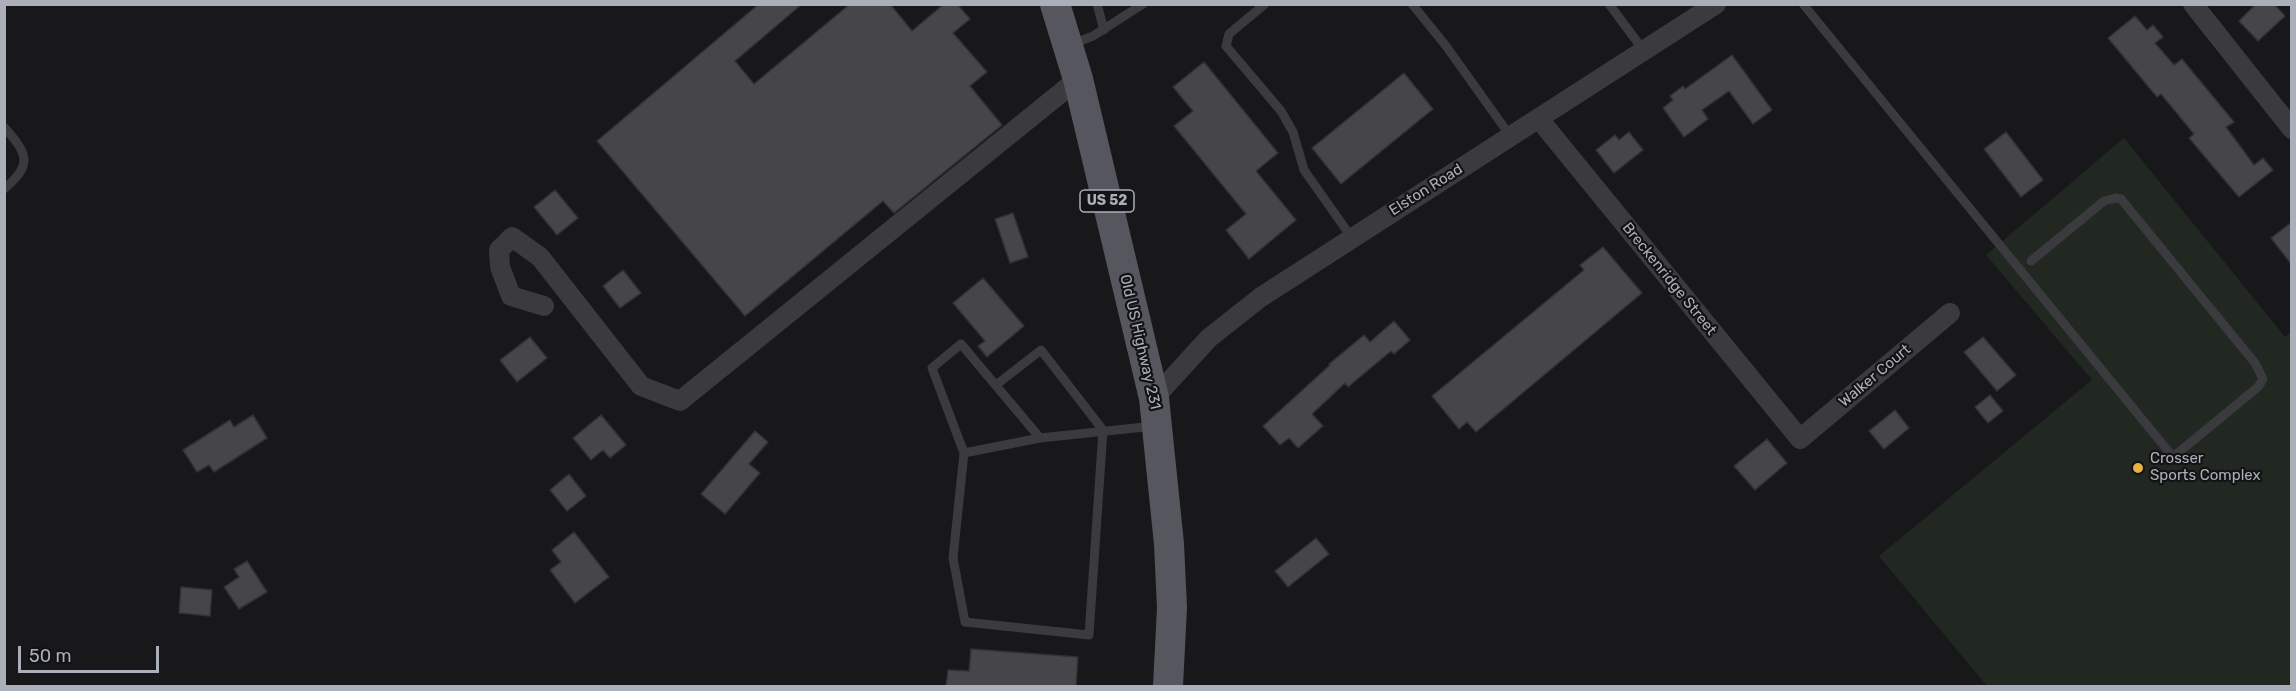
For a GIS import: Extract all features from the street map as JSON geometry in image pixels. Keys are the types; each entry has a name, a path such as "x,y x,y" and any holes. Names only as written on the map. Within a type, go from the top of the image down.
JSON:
{"main road":[{"name":"Old US Highway 231","path":"1055,4 1078,80 1156,412 1172,608 1168,687"}],"street":[{"name":"Elston Road","path":"1156,412 1209,338 1240,313 1352,238 1716,4"},
{"path":"2193,4 2292,129"},
{"path":"544,306 511,296 500,267 499,250 512,237 540,257 641,386 680,401 1078,80"},
{"name":"Breckenridge Street","path":"1539,119 1800,439"},
{"name":"Walker Court","path":"1800,439 1950,313"}],"lane":[{"path":"1097,4 1104,30"},
{"path":"1068,46 1104,30 1143,4"},
{"path":"1265,4 1229,34 1226,46 1281,111 1293,132 1304,170 1352,238"},
{"path":"1412,4 1446,46 1511,136"},
{"path":"1609,4 1644,51"},
{"path":"1803,4 2173,457 2258,387 2263,379 2256,363 2121,199 2104,201 2031,261"},
{"path":"4,127 23,151 25,159 17,179 4,189"},
{"path":"996,385 1041,350 1103,430 1089,635 965,622 953,558 964,453 932,368 961,344 1040,438"},
{"path":"964,453 1040,438 1103,430 1156,412"}],"shaded area":[{"name":"Crosser Sports Complex","path":"2124,138 2285,337 2291,332 2291,686 1987,686 1879,556 2092,380 1986,255"}],"building":[{"path":"759,4 802,4 735,61 754,84 850,4 890,4 912,31 944,4 957,4 970,19 953,33 987,72 970,86 1002,125 894,213 883,201 745,316 597,141"},
{"path":"2256,4 2274,4 2285,16 2258,41 2239,21"},
{"path":"2135,16 2147,30 2153,25 2163,37 2155,43 2174,65 2182,59 2234,122 2226,127 2254,165 2263,158 2273,170 2239,197 2189,138 2194,134 2161,94 2157,97 2108,38"},
{"path":"1732,55 1772,110 1753,124 1729,91 1702,110 1708,119 1684,137 1663,108 1673,100 1670,96 1683,86 1685,89"},
{"path":"1204,62 1278,153 1256,171 1296,220 1249,259 1226,230 1246,214 1174,126 1193,111 1173,87"},
{"path":"1404,73 1433,109 1341,184 1312,148"},
{"path":"1629,132 1643,150 1614,173 1596,150 1615,135 1619,140"},
{"path":"2006,132 2043,180 2021,197 1984,149"},
{"path":"555,190 578,218 557,235 534,207"},
{"path":"1013,213 1028,257 1010,263 995,219"},
{"path":"2292,222 2292,265 2271,238"},
{"path":"1603,247 1642,293 1476,432 1467,422 1459,429 1432,396 1584,270 1580,265"},
{"path":"623,270 641,293 620,308 603,286"},
{"path":"983,278 1024,326 987,357 978,346 985,341 953,303"},
{"path":"1394,321 1410,340 1394,354 1391,351 1348,387 1345,383 1312,414 1323,426 1298,448 1289,438 1280,445 1263,426 1329,364 1364,335 1370,342"},
{"path":"530,337 547,358 517,382 500,360"},
{"path":"1983,337 2016,375 1997,391 1964,352"},
{"path":"1990,395 2003,411 1988,423 1975,407"},
{"path":"1895,410 1909,428 1884,449 1869,431"},
{"path":"253,415 267,438 214,472 209,465 197,472 183,450 230,420 234,427"},
{"path":"601,415 626,445 610,458 603,450 591,460 573,438"},
{"path":"755,431 768,442 749,464 760,473 725,514 701,494"},
{"path":"1767,439 1787,463 1755,490 1734,466"},
{"path":"569,474 586,496 567,511 550,490"},
{"path":"574,532 609,577 575,603 550,570 561,562 552,550"},
{"path":"1316,538 1329,554 1288,587 1275,571"},
{"path":"247,561 267,592 239,609 224,587 239,577 234,569"},
{"path":"181,587 212,590 210,616 179,613"},
{"path":"971,649 1078,657 1076,687 946,687 948,670 969,671"}],"place":[{"name":"Crosser Sports Complex","path":"2138,468"}]}
